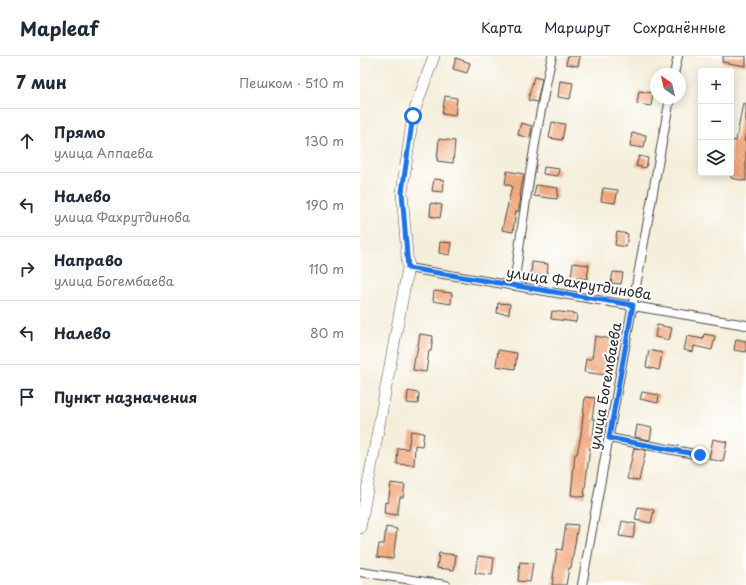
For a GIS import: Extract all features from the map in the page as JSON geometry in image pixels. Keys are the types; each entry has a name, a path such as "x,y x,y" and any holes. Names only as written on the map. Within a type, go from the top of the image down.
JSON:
{"main road":[{"path":"360,528 408,268 402,192 413,116 434,56"}],"street":[{"path":"514,286 526,195 542,100 552,56"},
{"path":"675,68 678,56"},
{"name":"улица Богембаева","path":"582,585 669,104"},
{"name":"улица Фахрутдинова","path":"408,268 746,325"},
{"path":"609,438 700,455"},
{"path":"360,572 446,585"}],"building":[{"path":"568,56 580,56 578,66 566,64"},
{"path":"723,56 746,56 746,66 722,62"},
{"path":"456,58 470,63 467,73 453,69"},
{"path":"534,77 542,79 537,102 528,100"},
{"path":"560,81 573,83 570,99 558,97"},
{"path":"639,91 650,93 651,106 637,104"},
{"path":"445,96 457,98 455,116 442,114"},
{"path":"743,103 746,104 746,131 744,141 746,141 746,181 731,178 731,176 734,176 734,141 736,141"},
{"path":"552,122 565,124 562,140 549,138"},
{"path":"521,123 532,126 530,138 518,135"},
{"path":"632,133 646,135 644,148 630,146"},
{"path":"439,139 455,141 453,163 437,161"},
{"path":"639,156 648,158 646,168 636,166"},
{"path":"544,167 559,169 558,176 543,174"},
{"path":"507,171 524,174 520,204 518,212 516,211 513,232 502,230 512,186 505,184"},
{"path":"434,179 444,180 443,192 432,191"},
{"path":"536,185 558,188 557,199 534,196"},
{"path":"603,188 618,190 615,203 601,201"},
{"path":"431,203 442,205 440,218 430,216"},
{"path":"617,232 628,234 626,247 615,245"},
{"path":"440,242 452,243 450,255 439,253"},
{"path":"532,262 548,264 547,276 531,274"},
{"path":"573,263 589,265 587,279 571,277"},
{"path":"613,272 623,273 621,284 611,283"},
{"path":"434,291 452,293 451,304 433,301"},
{"path":"498,303 510,304 509,314 497,313"},
{"path":"552,311 577,314 576,322 551,319"},
{"path":"657,325 672,328 669,340 655,337"},
{"path":"420,334 433,336 426,372 413,370"},
{"path":"704,334 715,336 712,350 694,346 693,352 684,350 687,336 703,339"},
{"path":"595,336 611,339 605,375 584,372 586,359 592,359"},
{"path":"736,339 746,341 746,352 734,350"},
{"path":"498,350 517,353 515,369 496,366"},
{"path":"649,350 662,353 659,370 646,367"},
{"path":"408,391 419,393 418,404 407,403"},
{"path":"642,392 659,395 658,403 640,399"},
{"path":"585,397 595,398 592,419 595,419 593,436 598,437 597,448 590,447 584,497 571,495 575,454 577,454 581,435"},
{"path":"637,425 652,428 650,440 635,437"},
{"path":"411,431 424,433 422,446 415,445 414,465 397,464 398,448 408,449"},
{"path":"713,439 727,442 723,462 709,459"},
{"path":"634,448 646,450 639,481 627,479"},
{"path":"391,483 405,485 403,497 400,497 397,515 384,513 385,502 388,503"},
{"path":"638,507 654,510 651,523 635,520"},
{"path":"622,521 636,524 633,538 619,536"},
{"path":"566,524 578,525 571,568 569,568 566,585 552,585 557,549 562,550"},
{"path":"386,527 397,529 393,559 377,557 379,544 384,544"},
{"path":"439,553 456,555 454,570 437,568"},
{"path":"478,556 494,558 492,575 475,573"},
{"path":"520,562 533,563 530,582 518,581"}],"route":[{"path":"413,116 402,192 408,268 633,305 609,438 700,455"}]}
